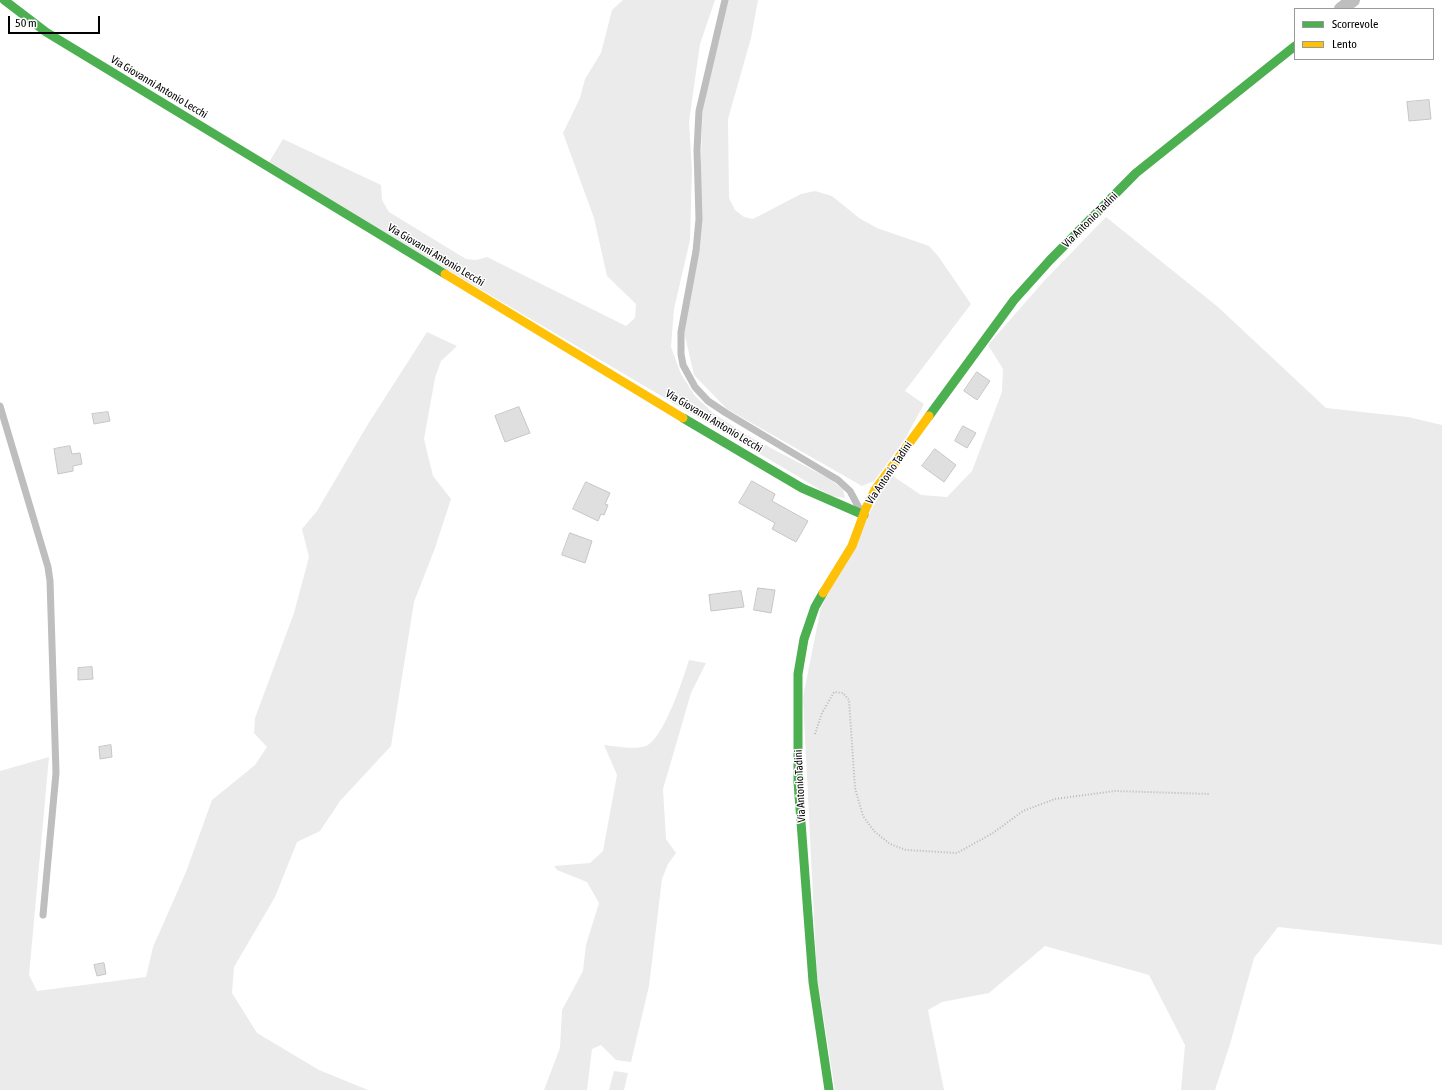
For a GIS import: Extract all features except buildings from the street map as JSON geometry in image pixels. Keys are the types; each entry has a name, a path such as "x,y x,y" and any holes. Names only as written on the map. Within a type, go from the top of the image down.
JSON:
{"street":[{"name":"Via Giovanni Antonio Lecchi","path":"4,0 46,32 576,354 802,488 834,504 864,515"},
{"path":"1342,8 1353,0"},
{"name":"Via Antonio Tadini","path":"829,1090 813,982 798,790 798,674 804,639 815,607 852,546 869,501 880,483 973,354 1032,280 1136,173 1294,47"}],"lane":[{"path":"725,0 700,111 697,150 699,219 696,251 681,332 681,354 683,365 695,387 708,401 838,480 850,491 864,515"},
{"path":"0,406 48,567 50,581 56,773 43,915"}],"path":[{"path":"814,738 822,713 831,696 834,692 843,693 849,700 855,788 863,816 874,831 890,844 906,850 957,853 993,833 1023,811 1055,799 1115,791 1210,794"}],"shaded area":[{"path":"623,0 715,0 700,44 689,122 692,169 690,240 674,309 671,347 681,374 695,396 713,413 748,436 828,478 843,489 845,498 831,496 268,164 283,139 381,185 382,200 389,212 466,259 476,260 487,257 626,326 635,318 636,304 607,276 594,218 563,133 580,98 585,79 601,53 612,10"},
{"path":"727,0 758,0 751,38 728,119 729,198 735,210 744,217 753,219 801,194 815,191 832,196 859,218 877,228 929,246 938,256 971,304 905,391 924,404 905,439 874,481 862,486 727,409 694,375 684,332 694,250 701,157 703,99"},
{"path":"1106,217 1218,307 1326,408 1408,417 1442,425 1442,945 1278,927 1254,958 1230,1044 1215,1090 1181,1090 1185,1045 1149,975 1045,946 989,993 942,1002 928,1010 944,1090 835,1090 817,976 803,697 821,607 890,474 921,495 947,497 972,471 1002,392 1003,369 988,345 1044,281"},
{"path":"427,332 457,346 441,361 435,378 424,439 433,476 451,499 435,548 414,602 391,746 340,801 320,831 297,842 275,897 234,967 232,993 257,1033 319,1070 368,1090 0,1090 0,771 49,757 29,975 37,991 146,977 153,947 186,872 212,800 255,765 267,747 254,733 255,718 294,613 309,557 302,529 317,511 368,424"},
{"path":"689,660 706,663 691,693 663,789 666,839 676,853 668,864 662,879 649,986 631,1062 616,1060 601,1045 592,1049 587,1090 544,1090 560,1048 562,1010 583,971 586,945 599,903 587,882 557,870 554,866 590,863 603,851 617,775 604,745 637,748 646,746 653,741 672,707"},
{"path":"614,1071 628,1073 624,1090 609,1090"}],"traffic: fast":[{"path":"4,0 46,32 445,274"},
{"path":"929,416 1014,300 1050,260 1136,173 1294,47"},
{"path":"683,418 802,488 864,515"},
{"path":"823,593 815,607 804,639 798,674 798,782 813,982 829,1090"}],"traffic: slow":[{"path":"445,274 683,418"},
{"path":"823,593 852,546 866,508 875,490 929,416"}]}
